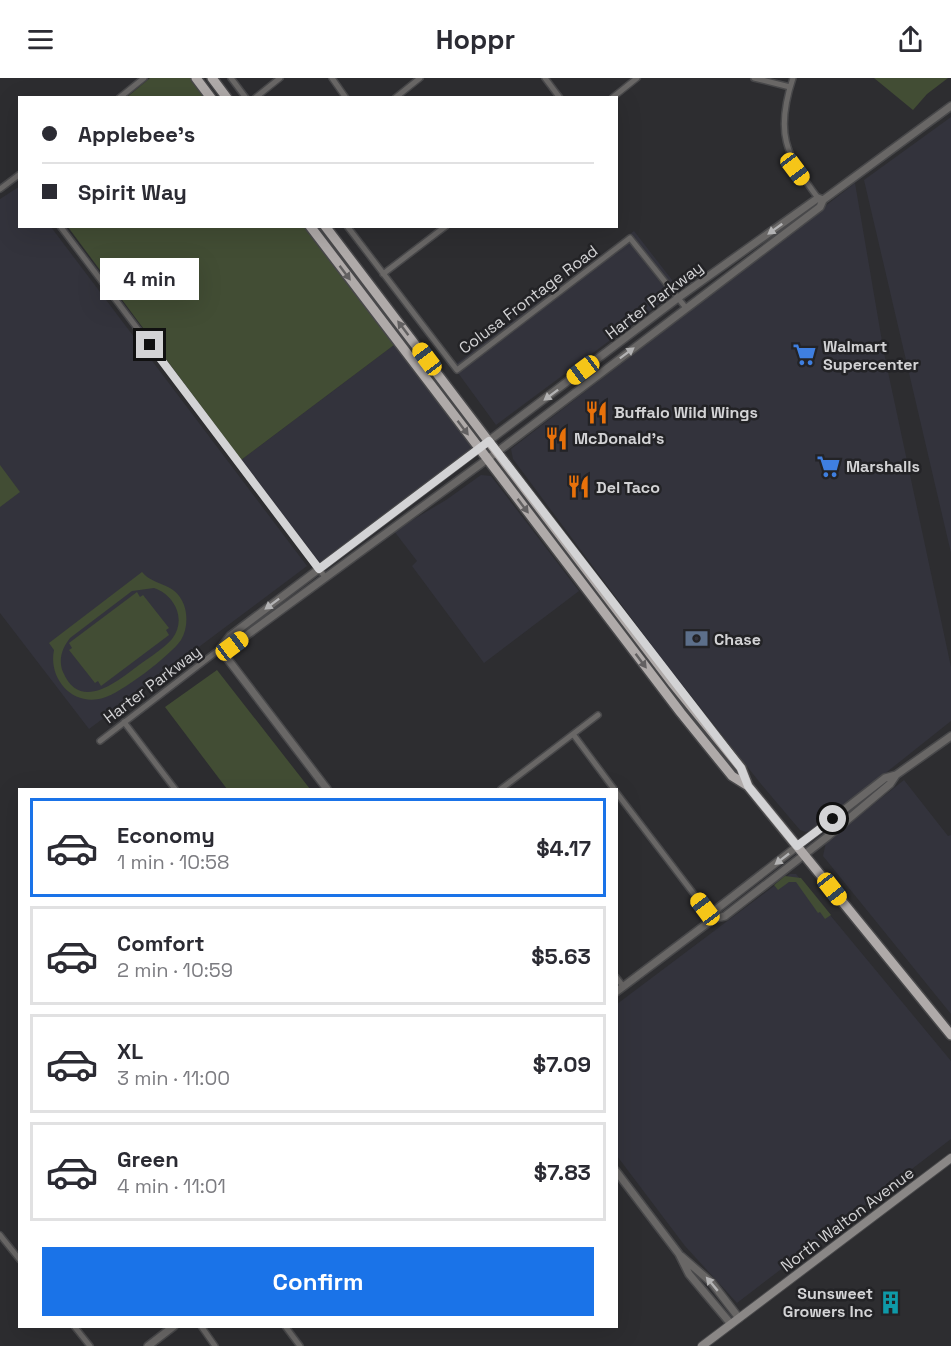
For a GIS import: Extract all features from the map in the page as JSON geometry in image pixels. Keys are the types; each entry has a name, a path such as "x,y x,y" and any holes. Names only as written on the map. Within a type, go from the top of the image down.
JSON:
{"highway":[{"path":"196,78 210,96"},
{"path":"212,78 226,96"},
{"path":"312,228 681,713 732,776 748,786"},
{"path":"327,228 741,768 748,786 951,1035"}],"main road":[{"name":"North Walton Avenue","path":"702,1346 951,1158"}],"street":[{"path":"122,96 144,78"},
{"path":"231,78 244,96"},
{"path":"258,96 280,78"},
{"path":"332,78 345,96"},
{"path":"398,96 420,78"},
{"path":"545,78 558,96"},
{"path":"614,96 637,78"},
{"path":"754,78 790,87"},
{"path":"793,78 783,121 786,145 795,169 820,199"},
{"name":"Harter Parkway","path":"100,741 220,649 226,639 678,298 951,105"},
{"path":"0,189 18,176"},
{"name":"Harter Parkway","path":"220,649 232,646 497,452 820,207 820,199"},
{"path":"62,228 325,577"},
{"name":"Colusa Frontage Road","path":"348,228 457,370 630,238 686,308"},
{"path":"383,274 443,228"},
{"path":"220,649 326,788"},
{"path":"502,788 598,716"},
{"path":"124,722 175,788"},
{"path":"573,734 614,788"},
{"path":"713,919 718,908 885,778 896,775 951,736"},
{"path":"618,990 713,919 725,916 805,855 890,784 896,775"},
{"path":"618,793 713,919"},
{"path":"618,979 624,986"},
{"path":"618,1174 680,1254 712,1283 739,1318"},
{"path":"0,1235 18,1258"},
{"path":"680,1254 689,1274 731,1324"},
{"path":"76,1328 90,1346"},
{"path":"148,1346 171,1328"},
{"path":"202,1328 215,1346"},
{"path":"286,1328 300,1346"}],"shaded area":[{"path":"951,117 951,553 864,180"},
{"path":"855,183 884,353 951,667 951,721 814,830 806,832 800,830 761,784 664,662 513,459 511,449"},
{"path":"18,188 18,228 52,228 307,566 89,729 0,613 0,199"},
{"path":"634,231 679,289 496,425 453,366"},
{"path":"394,345 474,448 320,565 241,460"},
{"path":"481,475 491,476 579,591 484,663 412,566 417,561 394,531 446,500"},
{"path":"904,780 948,836 951,835 951,1014 823,856 826,842"},
{"path":"790,874 796,874 951,1061 951,1139 737,1303 685,1246 618,1157 618,1003"}],"green space":[{"path":"150,78 192,78 206,96 128,96"},
{"path":"874,78 948,78 927,94 913,110"},
{"path":"69,228 305,228 394,345 241,460"},
{"path":"0,465 20,492 0,507"},
{"path":"142,572 152,580 170,588 180,597 184,605 185,632 175,647 133,682 103,698 92,700 82,698 65,688 55,671 54,650 49,643","holes":["154,588 173,602 178,616 176,632 172,639 121,679 100,690 89,692 79,690 70,684 61,663 63,650 70,638 132,591"]},
{"path":"137,592 140,597 143,595 169,628 166,630 169,635 101,686 98,681 95,683 69,650 72,648 69,643"},
{"path":"217,670 309,788 226,788 165,707"},
{"path":"785,876 801,878 831,915 825,919 820,912 818,913 796,882 789,882 778,890 774,885"}],"place":[{"name":"Walmart Supercenter","path":"805,355"},
{"name":"Buffalo Wild Wings","path":"596,412"},
{"name":"McDonald's","path":"556,438"},
{"name":"Marshalls","path":"828,466"},
{"name":"Del Taco","path":"578,487"},
{"name":"Chase","path":"696,639"},
{"name":"Sunsweet Growers Inc","path":"891,1302"}],"route":[{"path":"150,345 319,569 489,441 673,684 741,768 748,786 797,846 833,819"}]}
